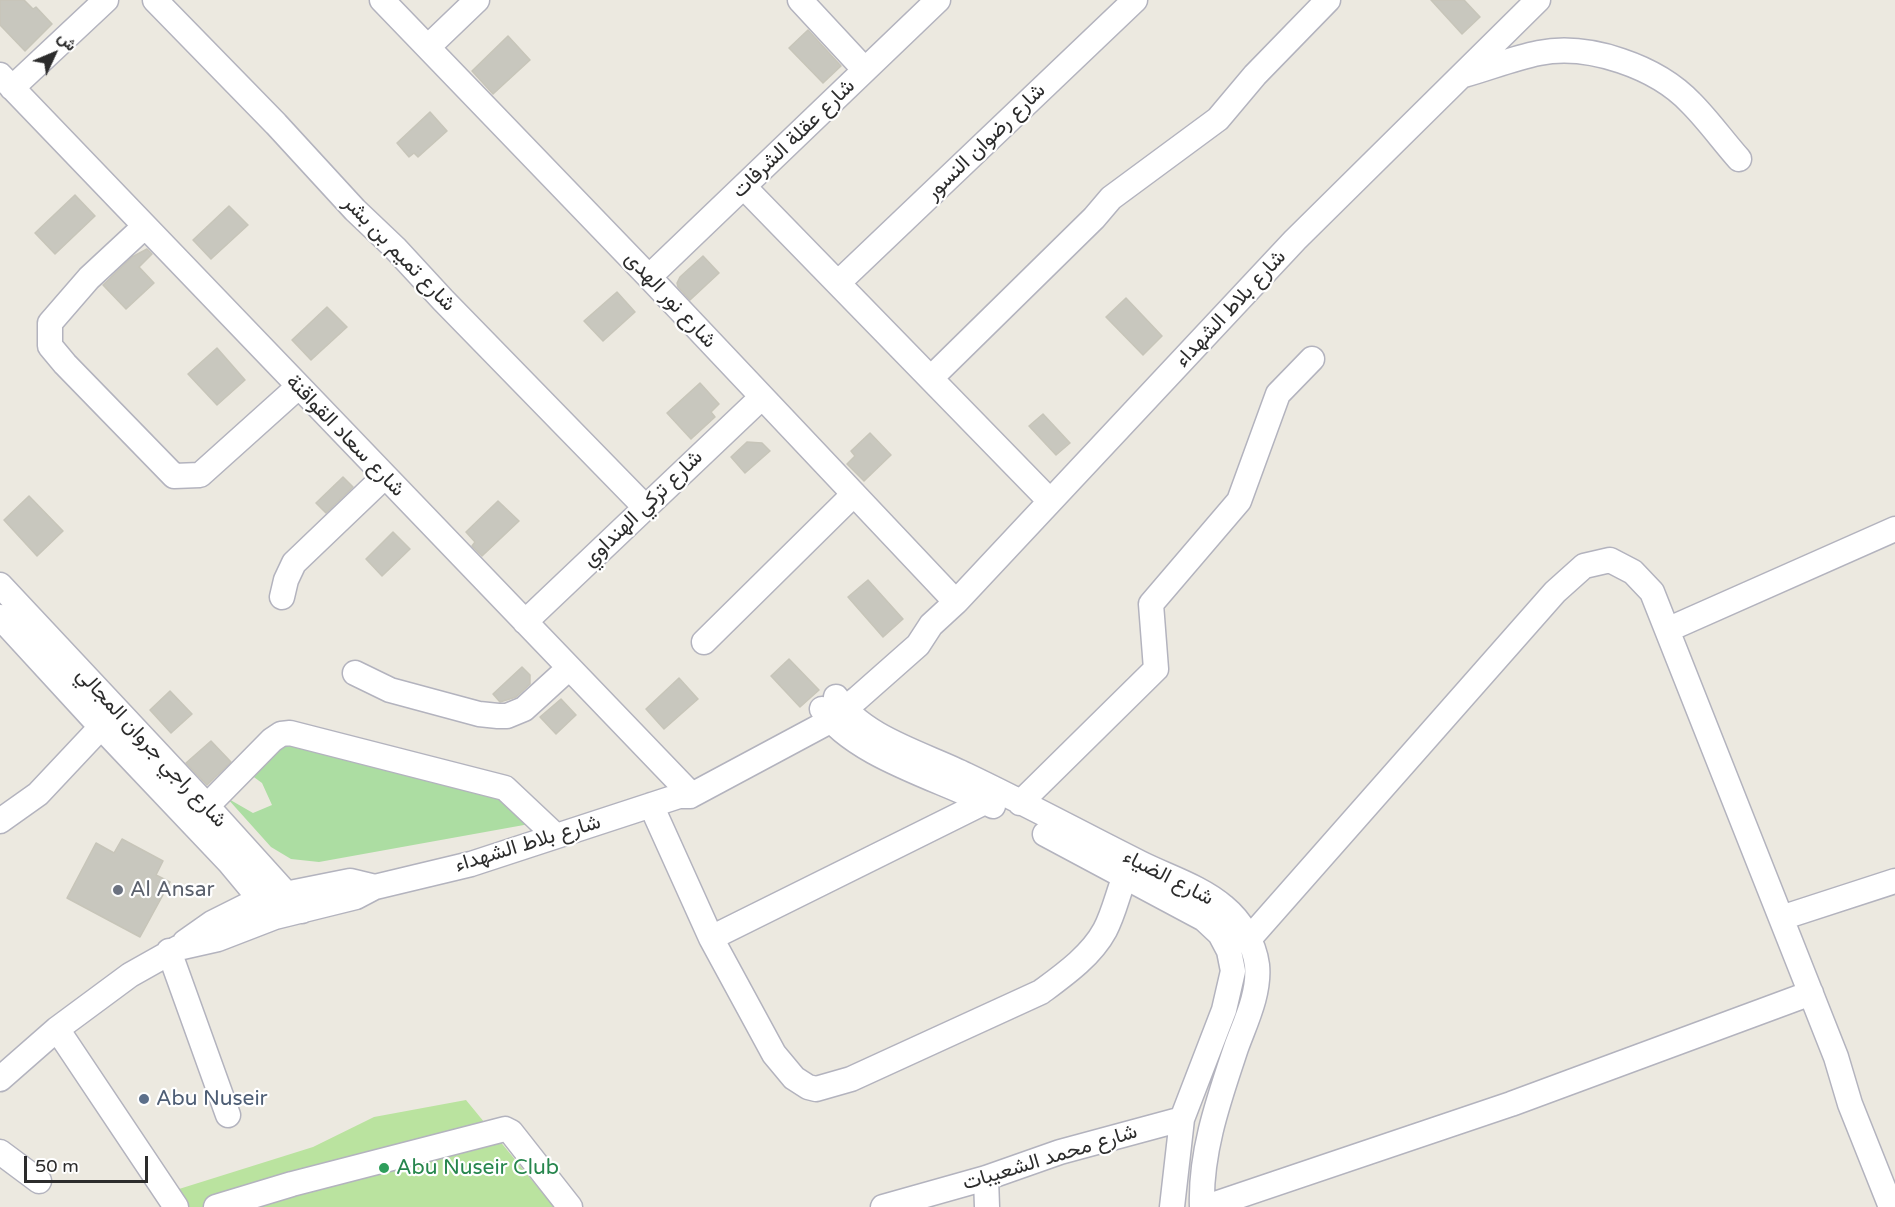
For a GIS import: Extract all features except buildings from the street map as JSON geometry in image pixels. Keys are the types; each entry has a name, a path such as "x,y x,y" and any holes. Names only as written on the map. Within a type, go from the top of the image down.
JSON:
{"street":[{"path":"6,82 106,0"},
{"name":"شارع تميم بن بشر","path":"155,0 276,124 355,210 395,248 645,507"},
{"name":"شارع نور الهدى","path":"382,0 649,277 956,602"},
{"path":"428,47 477,0"},
{"path":"800,0 865,70"},
{"name":"شارع عقلة الشرفات","path":"649,277 938,0"},
{"name":"شارع رضوان النسور","path":"838,283 1135,0"},
{"path":"931,378 1094,218 1111,198 1218,119 1255,75 1328,0"},
{"name":"شارع بلاط الشهداء","path":"0,1079 57,1029 130,975 212,923 267,908 302,911 356,897 375,887 471,864 685,794 832,709 918,645 931,625 956,602 1295,240 1538,0"},
{"path":"1459,77 1541,52 1579,52 1612,58 1653,73 1690,102 1739,159"},
{"name":"شارع سعاد القواقنة","path":"6,82 525,622 685,794"},
{"path":"744,187 1050,501"},
{"path":"144,227 89,278 50,323 50,346 65,364 174,476 200,475 298,387"},
{"path":"1020,803 1156,669 1150,604 1239,501 1278,394 1312,359"},
{"name":"شارع تركي الهنداوي","path":"525,622 762,397"},
{"path":"282,597 286,580 294,563 385,476"},
{"path":"704,642 854,494"},
{"path":"1667,630 1895,529"},
{"path":"1249,939 1556,592 1584,566 1610,560 1633,572 1652,592 1811,993 1836,1058 1850,1104 1891,1207"},
{"name":"شارع راجي جروان المجالي","path":"0,585 69,677 101,728 230,862 267,908"},
{"name":"شارع راجي جروان المجالي","path":"0,617 69,677 207,806 302,911"},
{"path":"355,673 390,690 498,717 524,709 568,668"},
{"name":"شارع الضياء","path":"832,709 909,750 966,774 1210,896 1226,908 1239,923 1249,939 1257,966 1254,995 1217,1104 1202,1184 1204,1207"},
{"name":"شارع الضياء","path":"832,709 846,735 905,767 985,802 1125,876 1204,920 1221,934 1229,951 1233,971 1230,990 1182,1119 1172,1207"},
{"path":"0,821 38,794 101,728"},
{"path":"207,806 272,740 281,734 290,733 505,788 556,836"},
{"path":"711,938 985,802"},
{"path":"651,805 711,938 774,1054 794,1078 816,1089 851,1079 1041,992 1068,972 1090,950 1105,930 1125,876"},
{"name":"شارع بلاط الشهداء","path":"267,908 286,893 350,881 375,887"},
{"path":"1781,918 1895,881"},
{"path":"173,949 228,1115"},
{"path":"1204,1207 1511,1104 1811,993"},
{"path":"57,1029 176,1207"},
{"name":"شارع محمد الشعيبات","path":"884,1207 986,1178 1060,1152 1182,1119"},
{"path":"216,1207 292,1184 505,1129 511,1132 570,1207"},
{"path":"0,1152 39,1181"},
{"path":"986,1178 987,1207"}],"green space":[{"path":"280,739 506,790 535,823 319,862 291,859 271,847 227,798 253,813 272,805 262,783 247,772"},
{"name":"Abu Nuseir Club","path":"466,1100 554,1207 189,1207 179,1189 313,1147 374,1117"}],"place":[{"name":"Al Ansar","path":"118,890"},
{"name":"Abu Nuseir","path":"144,1099"},
{"name":"Abu Nuseir Club","path":"384,1168"}]}
